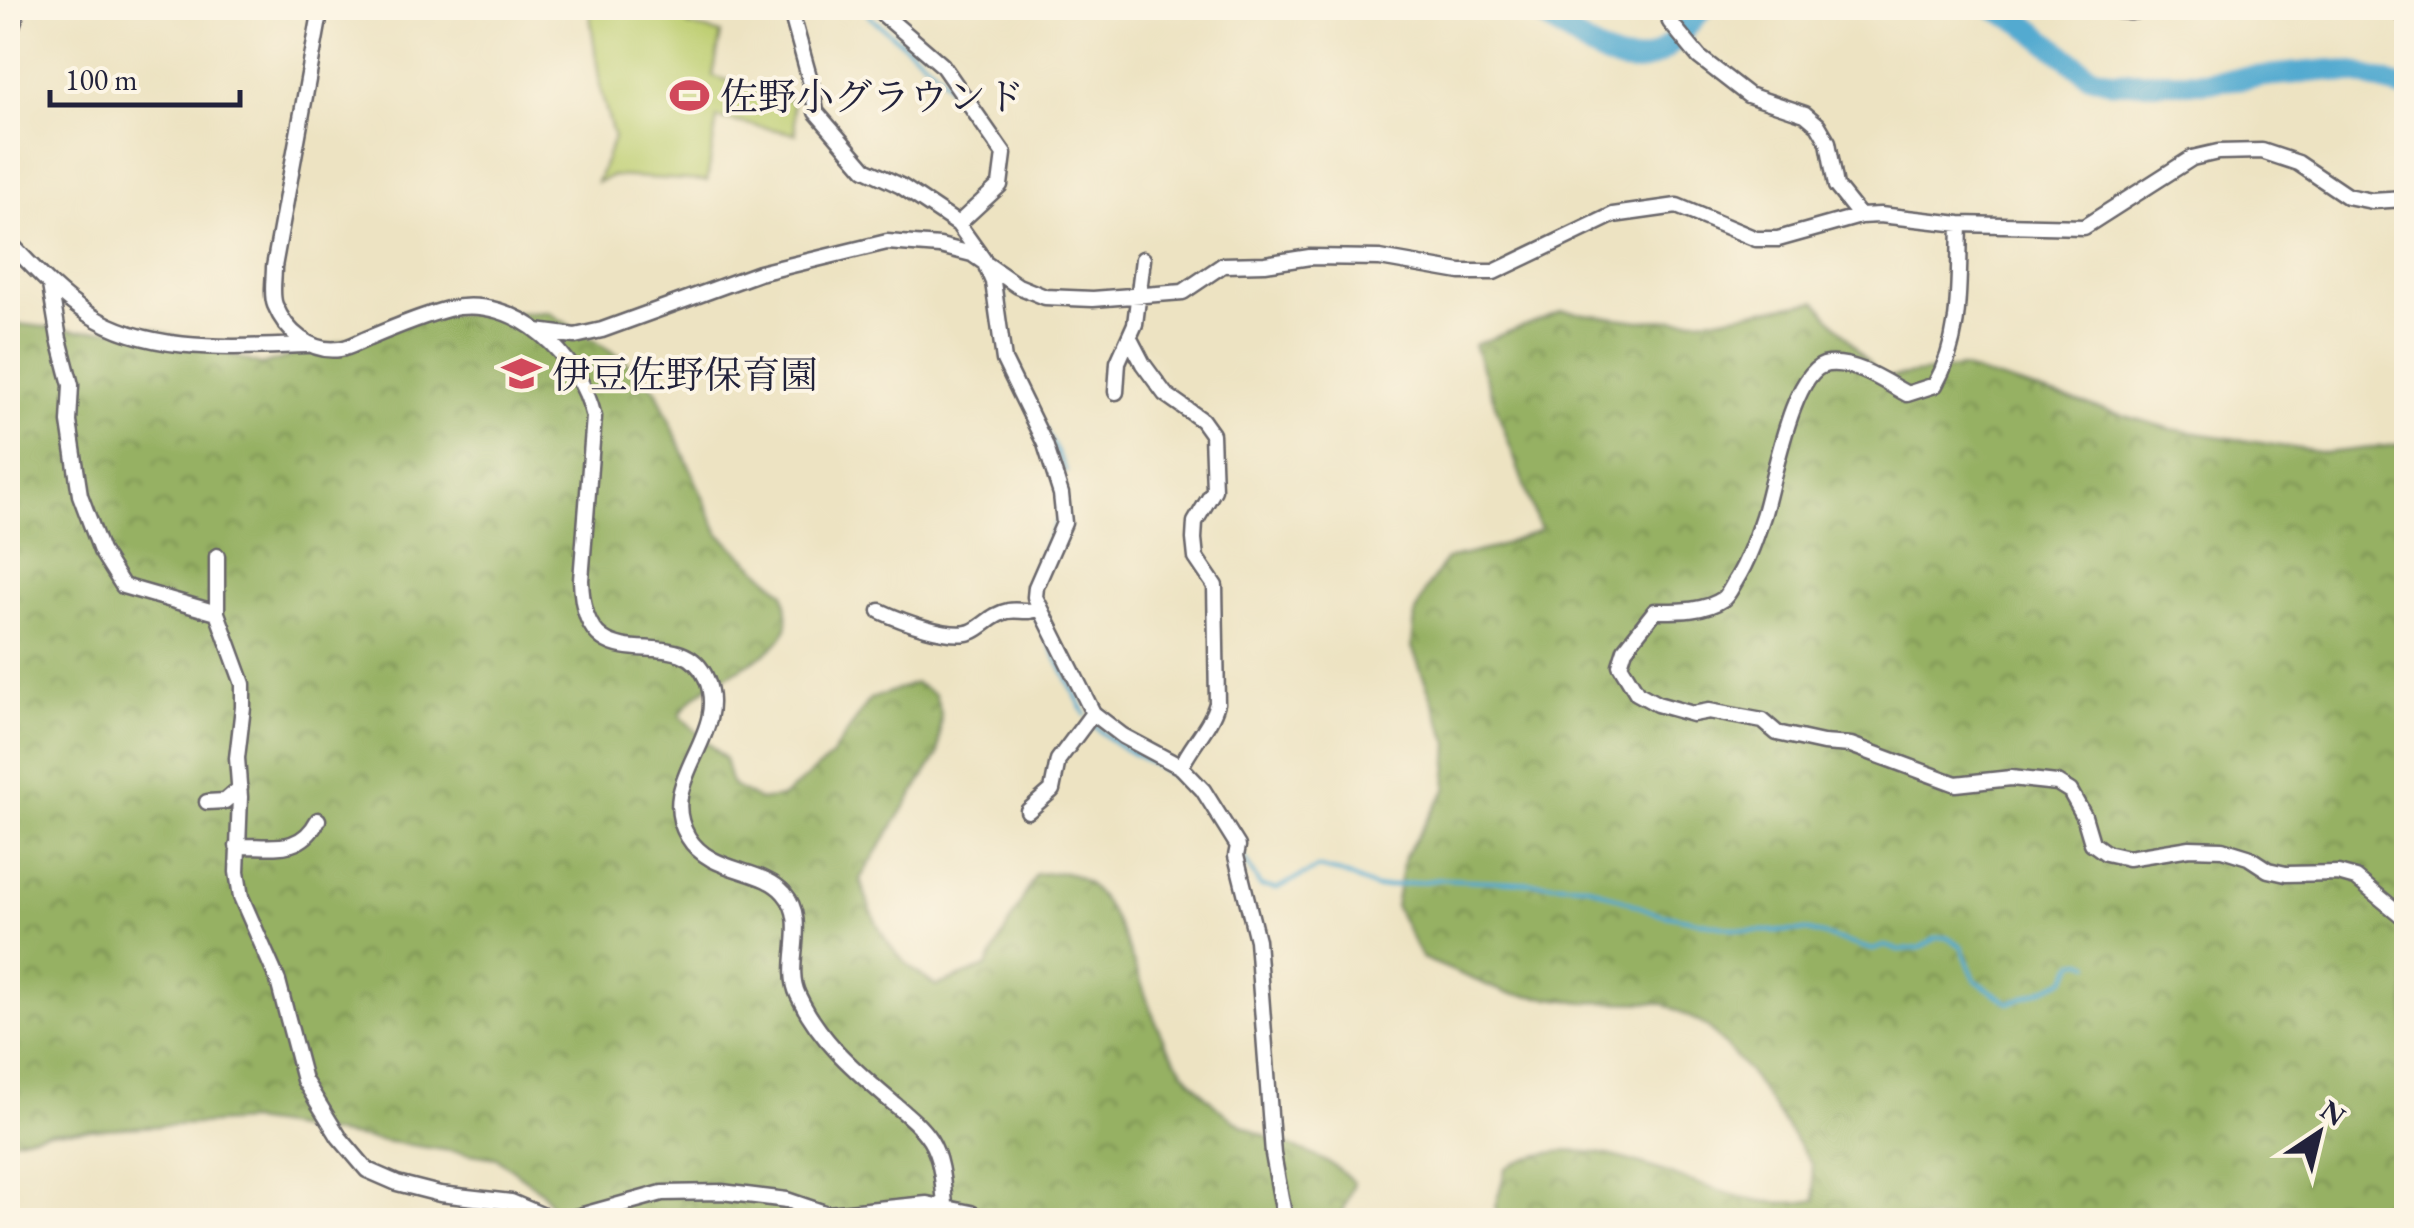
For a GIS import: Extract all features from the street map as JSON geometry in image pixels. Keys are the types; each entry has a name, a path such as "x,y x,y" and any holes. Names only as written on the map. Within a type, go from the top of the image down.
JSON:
{"street":[{"path":"8,38 18,8"},
{"path":"307,345 293,333 274,302 274,268 320,8"},
{"path":"790,8 810,75 816,112 865,169 902,186 958,224 968,234 993,282 1004,360 1045,444 1064,522 1036,587 1035,610 1090,717 1181,767 1203,790 1237,851 1257,940 1272,1154 1285,1220"},
{"path":"876,8 942,66 1004,154 1000,186 958,224"},
{"path":"1679,8 1670,22 1699,57 1748,94 1805,114 1818,125 1828,142 1836,186 1860,216"},
{"path":"2090,8 2130,12 2149,8"},
{"path":"2387,8 2406,15"},
{"path":"536,331 575,336 602,330 758,273 886,242 940,246 983,259 1018,286 1045,296 1094,299 1182,292 1223,265 1310,257 1380,258 1460,272 1494,272 1613,215 1677,206 1756,239 1778,239 1860,216 1880,215 1960,224 2084,227 2192,158 2244,150 2262,151 2298,163 2347,196 2406,199"},
{"path":"1960,224 1957,326 1948,363 1935,385 1907,394 1865,371 1828,364 1817,368 1791,411 1763,516 1743,568 1724,599 1690,610 1655,611 1625,649 1620,665 1626,678 1637,692 1657,704 1693,714 1709,711 1764,721 1778,733 1851,745 1956,784 2011,778 2057,783 2070,790 2092,843 2106,853 2128,858 2190,848 2222,849 2286,874 2338,873 2356,878 2406,919"},
{"path":"8,241 50,285 86,313 133,336 232,348 307,345 340,349 452,308 498,312 555,344 576,370 589,395 594,417 580,580 581,604 588,624 603,639 622,648 671,651 684,656 706,679 711,722 685,774 680,795 680,815 687,836 716,862 772,884 784,893 796,927 792,976 796,993 824,1039 917,1124 931,1142 938,1160 946,1214"},
{"path":"1116,392 1118,362 1135,324 1142,259"},
{"path":"50,285 71,385 68,422 72,460 101,551 123,586 216,613"},
{"path":"1130,339 1166,394 1202,420 1212,434 1214,490 1195,522 1194,539 1196,558 1215,586 1217,703 1214,716 1195,739 1181,767"},
{"path":"217,556 216,613 242,684 244,707 237,758 241,897 271,961 304,1080 366,1170 440,1194 511,1202 553,1220"},
{"path":"880,612 907,623 970,634 1008,611 1035,610"},
{"path":"1028,811 1052,790 1058,760 1090,717"},
{"path":"207,802 225,801 240,788"},
{"path":"237,846 298,844 318,820"},
{"path":"565,1220 662,1193 759,1194 828,1214 927,1204 946,1214 971,1213 984,1220"}],"green space":[{"name":"佐野小グラウンド","path":"589,8 691,8 688,25 721,34 713,76 792,101 796,134 717,118 707,181 612,176 597,182 614,138 601,92"},
{"path":"1816,301 1882,378 1961,368 2171,429 2326,453 2406,444 2406,1220 1501,1220 1495,1207 1506,1168 1544,1154 1583,1152 1621,1158 1738,1196 1777,1203 1816,1200 1811,1163 1749,1072 1708,1027 1663,1003 1584,1002 1506,993 1422,958 1395,906 1404,857 1446,790 1449,743 1412,647 1415,615 1446,559 1494,548 1540,530 1474,345 1563,311 1640,321 1717,318"},
{"path":"548,312 622,358 656,390 719,534 784,593 787,623 776,644 700,692 680,716 725,759 732,785 759,800 783,797 830,758 870,699 915,683 935,694 941,713 938,754 860,879 887,941 906,963 936,986 986,967 1036,874 1066,873 1085,881 1115,921 1157,1026 1184,1071 1216,1106 1241,1124 1320,1158 1354,1183 1340,1220 555,1220 556,1212 541,1191 497,1158 250,1121 48,1132 8,1141 8,323 79,331 151,328 261,365 431,315"}],"waterway":[{"path":"865,8 870,17 939,73 953,93"},
{"path":"1527,8 1594,50 1630,62 1648,59 1666,48 1704,8"},
{"path":"1993,8 2024,24 2089,75 2113,82 2202,82 2330,70 2359,74 2406,89"},
{"path":"983,192 994,172 990,145"},
{"path":"960,211 976,198"},
{"path":"1003,284 1005,319"},
{"path":"1007,333 1013,364"},
{"path":"1030,399 1066,471"},
{"path":"1032,607 1029,584 1056,521"},
{"path":"1035,615 1085,714"},
{"path":"1091,721 1116,744 1178,780 1206,807"},
{"path":"1242,855 1260,886 1276,889 1318,868 1375,888 1442,879 1586,885 1656,913 1747,931 1809,931 1873,950 1884,946 1899,950 1920,948 1936,938 1948,937 1961,946 1975,980 2009,1003 2062,980 2075,962 2091,964"}],"place":[{"name":"佐野小グラウンド","path":"690,96"},
{"name":"伊豆佐野保育園","path":"522,374"}]}
